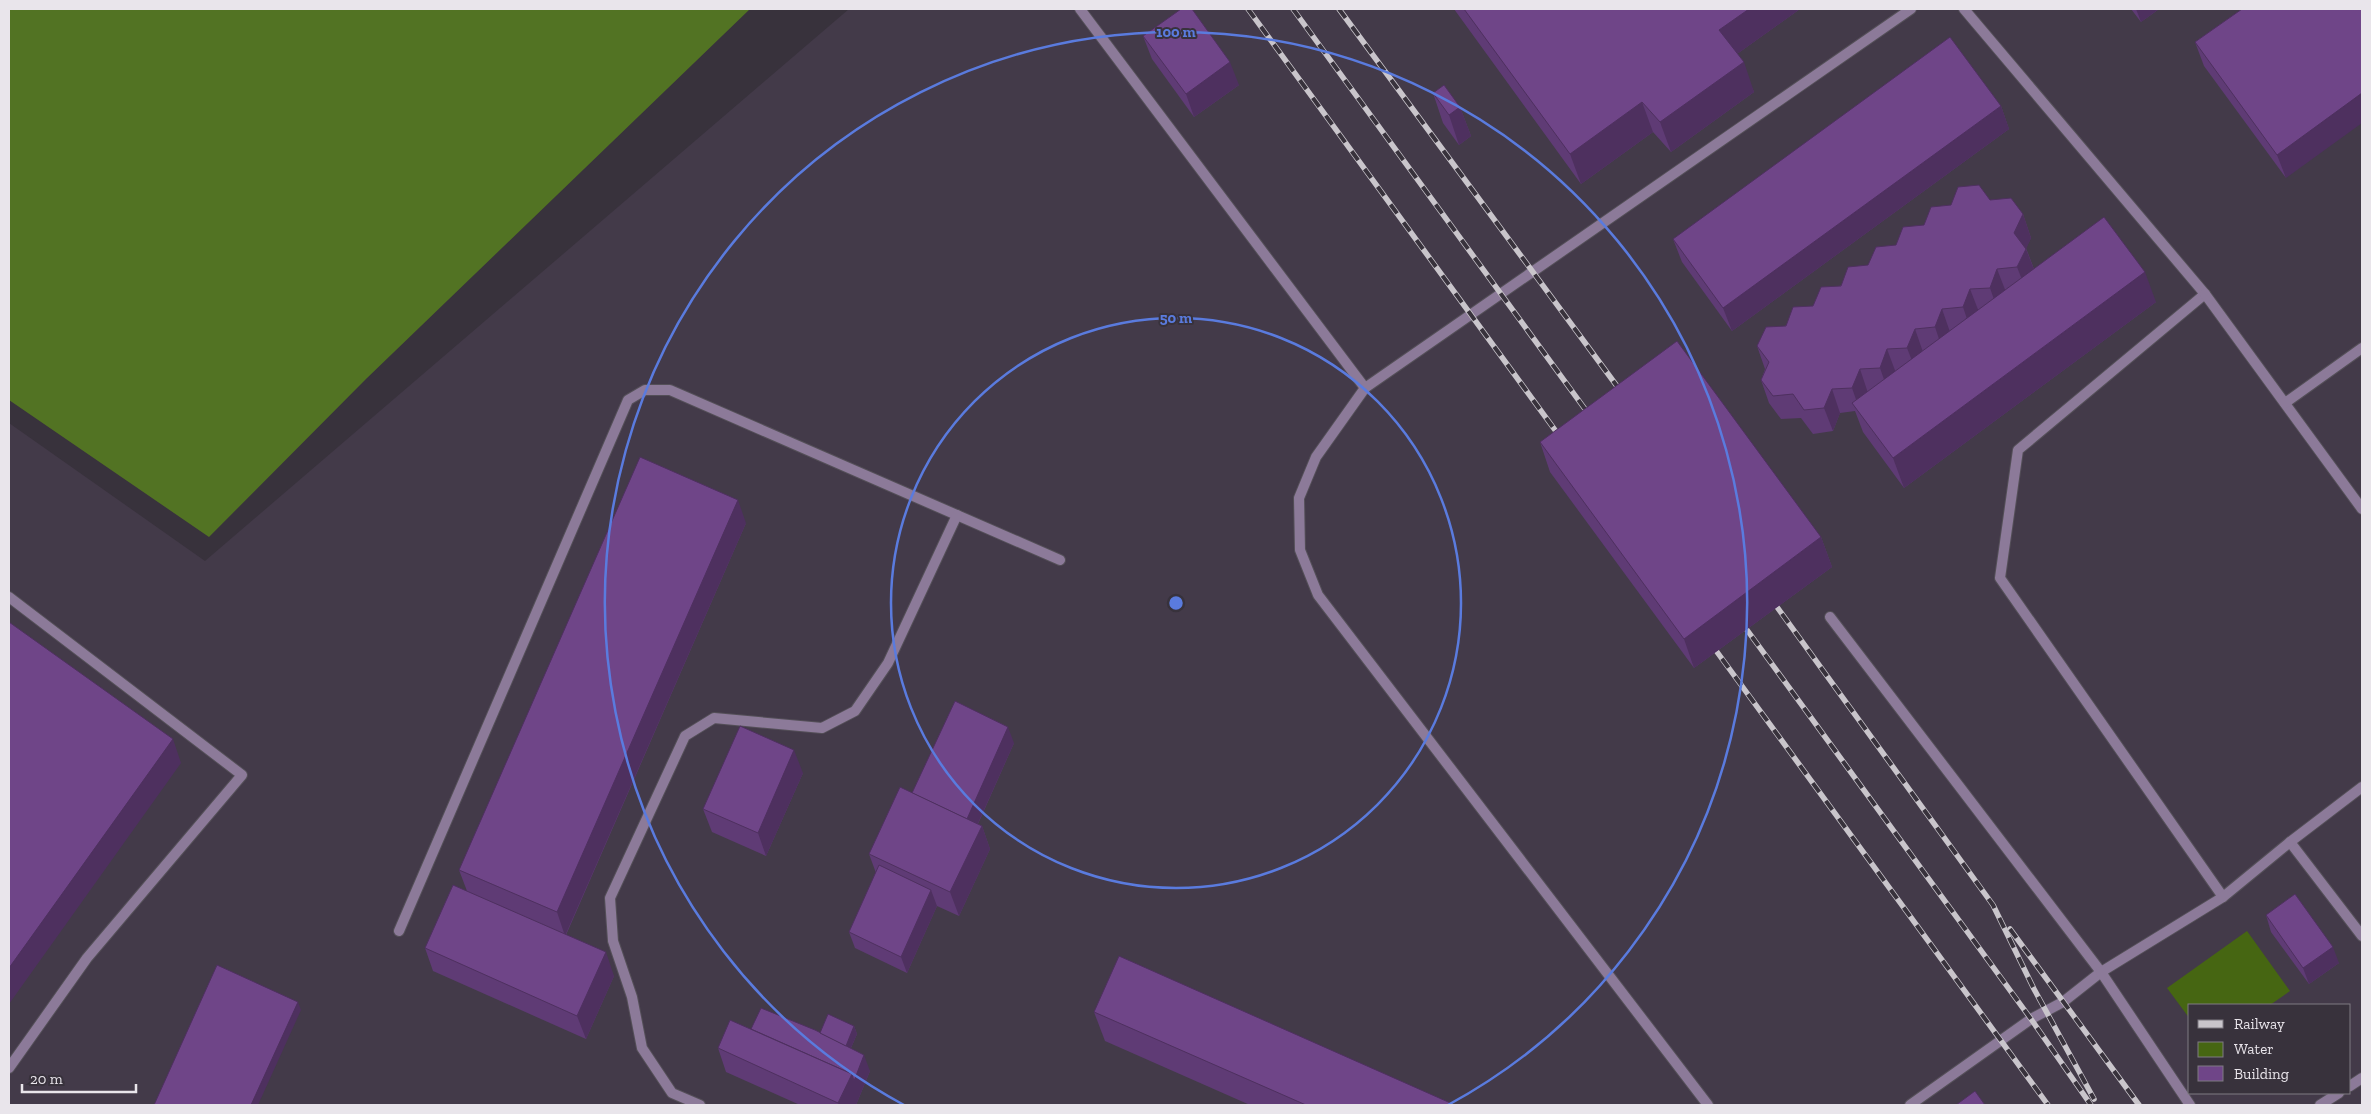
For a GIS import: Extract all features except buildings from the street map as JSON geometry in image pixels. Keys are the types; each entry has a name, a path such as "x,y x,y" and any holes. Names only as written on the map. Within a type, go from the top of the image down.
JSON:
{"lane":[{"path":"1080,9 1366,388"},
{"path":"1708,1105 1318,595 1300,550 1299,498 1316,457 1366,388 1911,9"},
{"path":"1964,9 2204,294 2362,509"},
{"path":"2204,294 2018,450 2000,578 2223,897"},
{"path":"2285,403 2362,348"},
{"path":"399,931 628,400 645,390 670,390 1060,560"},
{"path":"700,1105 672,1093 642,1048 632,997 613,941 610,898 685,736 714,718 822,728 854,710 888,663 956,515"},
{"path":"9,597 242,775 87,958 9,1068"},
{"path":"1830,616 2101,972 2190,1105"},
{"path":"1910,1105 2031,1019 2063,1002 2101,972 2223,897 2290,842 2362,787"},
{"path":"2290,842 2362,936"},
{"path":"2351,1085 2362,1078"},
{"path":"2320,1105 2337,1094"}],"shaded area":[{"path":"9,9 750,9 366,379 209,537 9,400"},
{"path":"849,9 2362,9 2362,1105 9,1105 9,423 205,561"}],"water":[{"path":"2247,931 2290,991 2271,1004 2188,1004 2188,1016 2167,988"}],"railway":[{"path":"1248,9 1563,441"},
{"path":"1293,9 1593,420"},
{"path":"1339,9 1625,397"},
{"path":"1769,596 1993,905 2034,989 2094,1099"},
{"path":"1739,619 2031,1019 2091,1105"},
{"path":"1709,641 2048,1105"},
{"path":"2010,929 2139,1105"}]}
